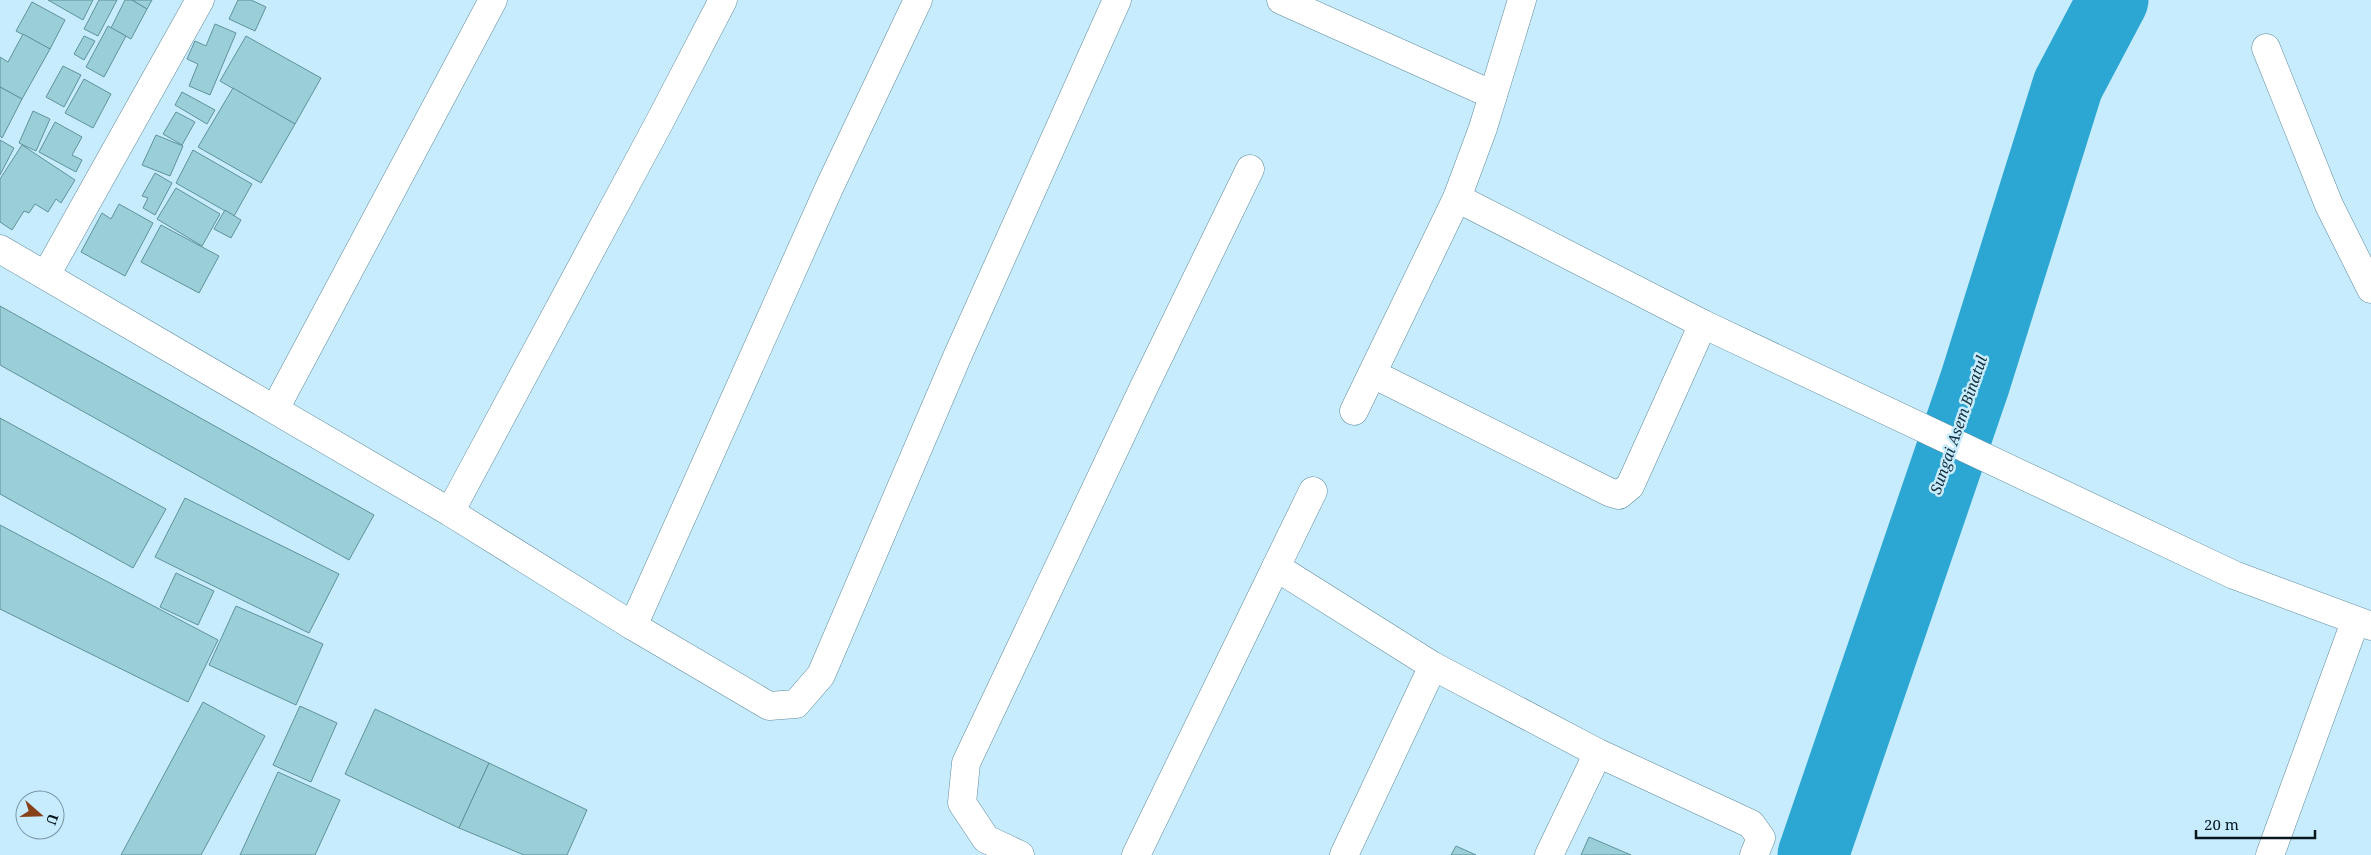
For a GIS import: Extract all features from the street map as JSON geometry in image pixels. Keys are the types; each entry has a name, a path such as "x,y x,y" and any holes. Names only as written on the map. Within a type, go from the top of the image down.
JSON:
{"street":[{"path":"46,276 200,0"},
{"path":"275,408 493,0"},
{"path":"450,512 723,0"},
{"path":"633,626 830,186 918,0"},
{"path":"0,249 275,408 450,512 633,626 769,706 796,704 821,675 957,358 1117,0"},
{"path":"1281,0 1493,95"},
{"path":"1354,411 1457,198 1493,95 1522,0"},
{"path":"2266,48 2329,205 2371,289"},
{"path":"1020,855 986,839 962,803 966,764 1143,389 1250,169"},
{"path":"1457,198 1703,324 1980,456 2234,575 2363,624 2270,855"},
{"path":"1373,374 1609,492 1619,495 1630,486 1703,324"},
{"path":"1136,855 1314,491"},
{"path":"1276,567 1433,666 1598,753 1752,824 1760,838 1754,855"},
{"path":"1344,855 1433,666"},
{"path":"1549,855 1598,753"}],"building":[{"path":"48,0 93,0 83,20"},
{"path":"99,0 117,0 98,36 84,29"},
{"path":"125,0 132,0 147,9 131,39 111,28"},
{"path":"132,0 152,0 147,9"},
{"path":"238,0 251,0 266,7 255,31 229,19"},
{"path":"32,2 65,20 50,49 16,31"},
{"path":"215,24 236,33 210,95 189,86 198,64 187,59 195,41 206,46"},
{"path":"108,26 126,36 104,77 86,67"},
{"path":"23,34 50,49 22,99 0,87 0,57 8,62"},
{"path":"84,36 95,41 84,60 74,54"},
{"path":"246,36 321,78 295,124 220,81"},
{"path":"63,66 81,75 64,107 46,97"},
{"path":"84,79 111,94 93,128 65,113"},
{"path":"0,87 22,99 2,138 0,136"},
{"path":"233,88 295,124 261,183 198,147"},
{"path":"182,92 215,110 207,124 175,105"},
{"path":"33,111 50,119 36,151 19,143"},
{"path":"176,112 195,122 182,145 163,134"},
{"path":"55,122 82,137 72,155 82,160 76,172 39,152"},
{"path":"156,135 183,146 170,176 142,165"},
{"path":"0,140 14,148 0,175"},
{"path":"22,145 75,180 61,203 56,199 48,212 35,204 29,213 24,211 12,230 0,222 0,179"},
{"path":"193,150 252,184 234,216 176,183"},
{"path":"155,173 172,183 155,215 143,208 148,198 142,196"},
{"path":"176,188 220,214 202,246 157,219"},
{"path":"119,204 153,223 125,276 81,252 102,213 111,219"},
{"path":"225,210 241,220 231,238 214,229"},
{"path":"161,225 219,256 199,293 141,262"},
{"path":"0,306 374,515 349,560 0,365"},
{"path":"0,418 166,509 133,568 0,494"},
{"path":"185,498 339,574 309,633 155,557"},
{"path":"0,525 218,640 188,702 0,609"},
{"path":"176,573 214,591 198,625 160,607"},
{"path":"236,606 323,644 296,705 209,665"},
{"path":"203,702 265,736 201,855 121,855"},
{"path":"300,706 337,723 311,782 273,765"},
{"path":"375,709 489,763 459,828 345,774"},
{"path":"489,763 587,810 567,855 524,855 459,828"},
{"path":"278,772 340,800 315,855 240,855"},
{"path":"1589,837 1631,855 1581,855"},
{"path":"1456,846 1476,855 1451,855"}],"waterway":[{"name":"Sungai Asem Binatul","path":"1813,855 1975,382 2068,85 2113,0"}]}
